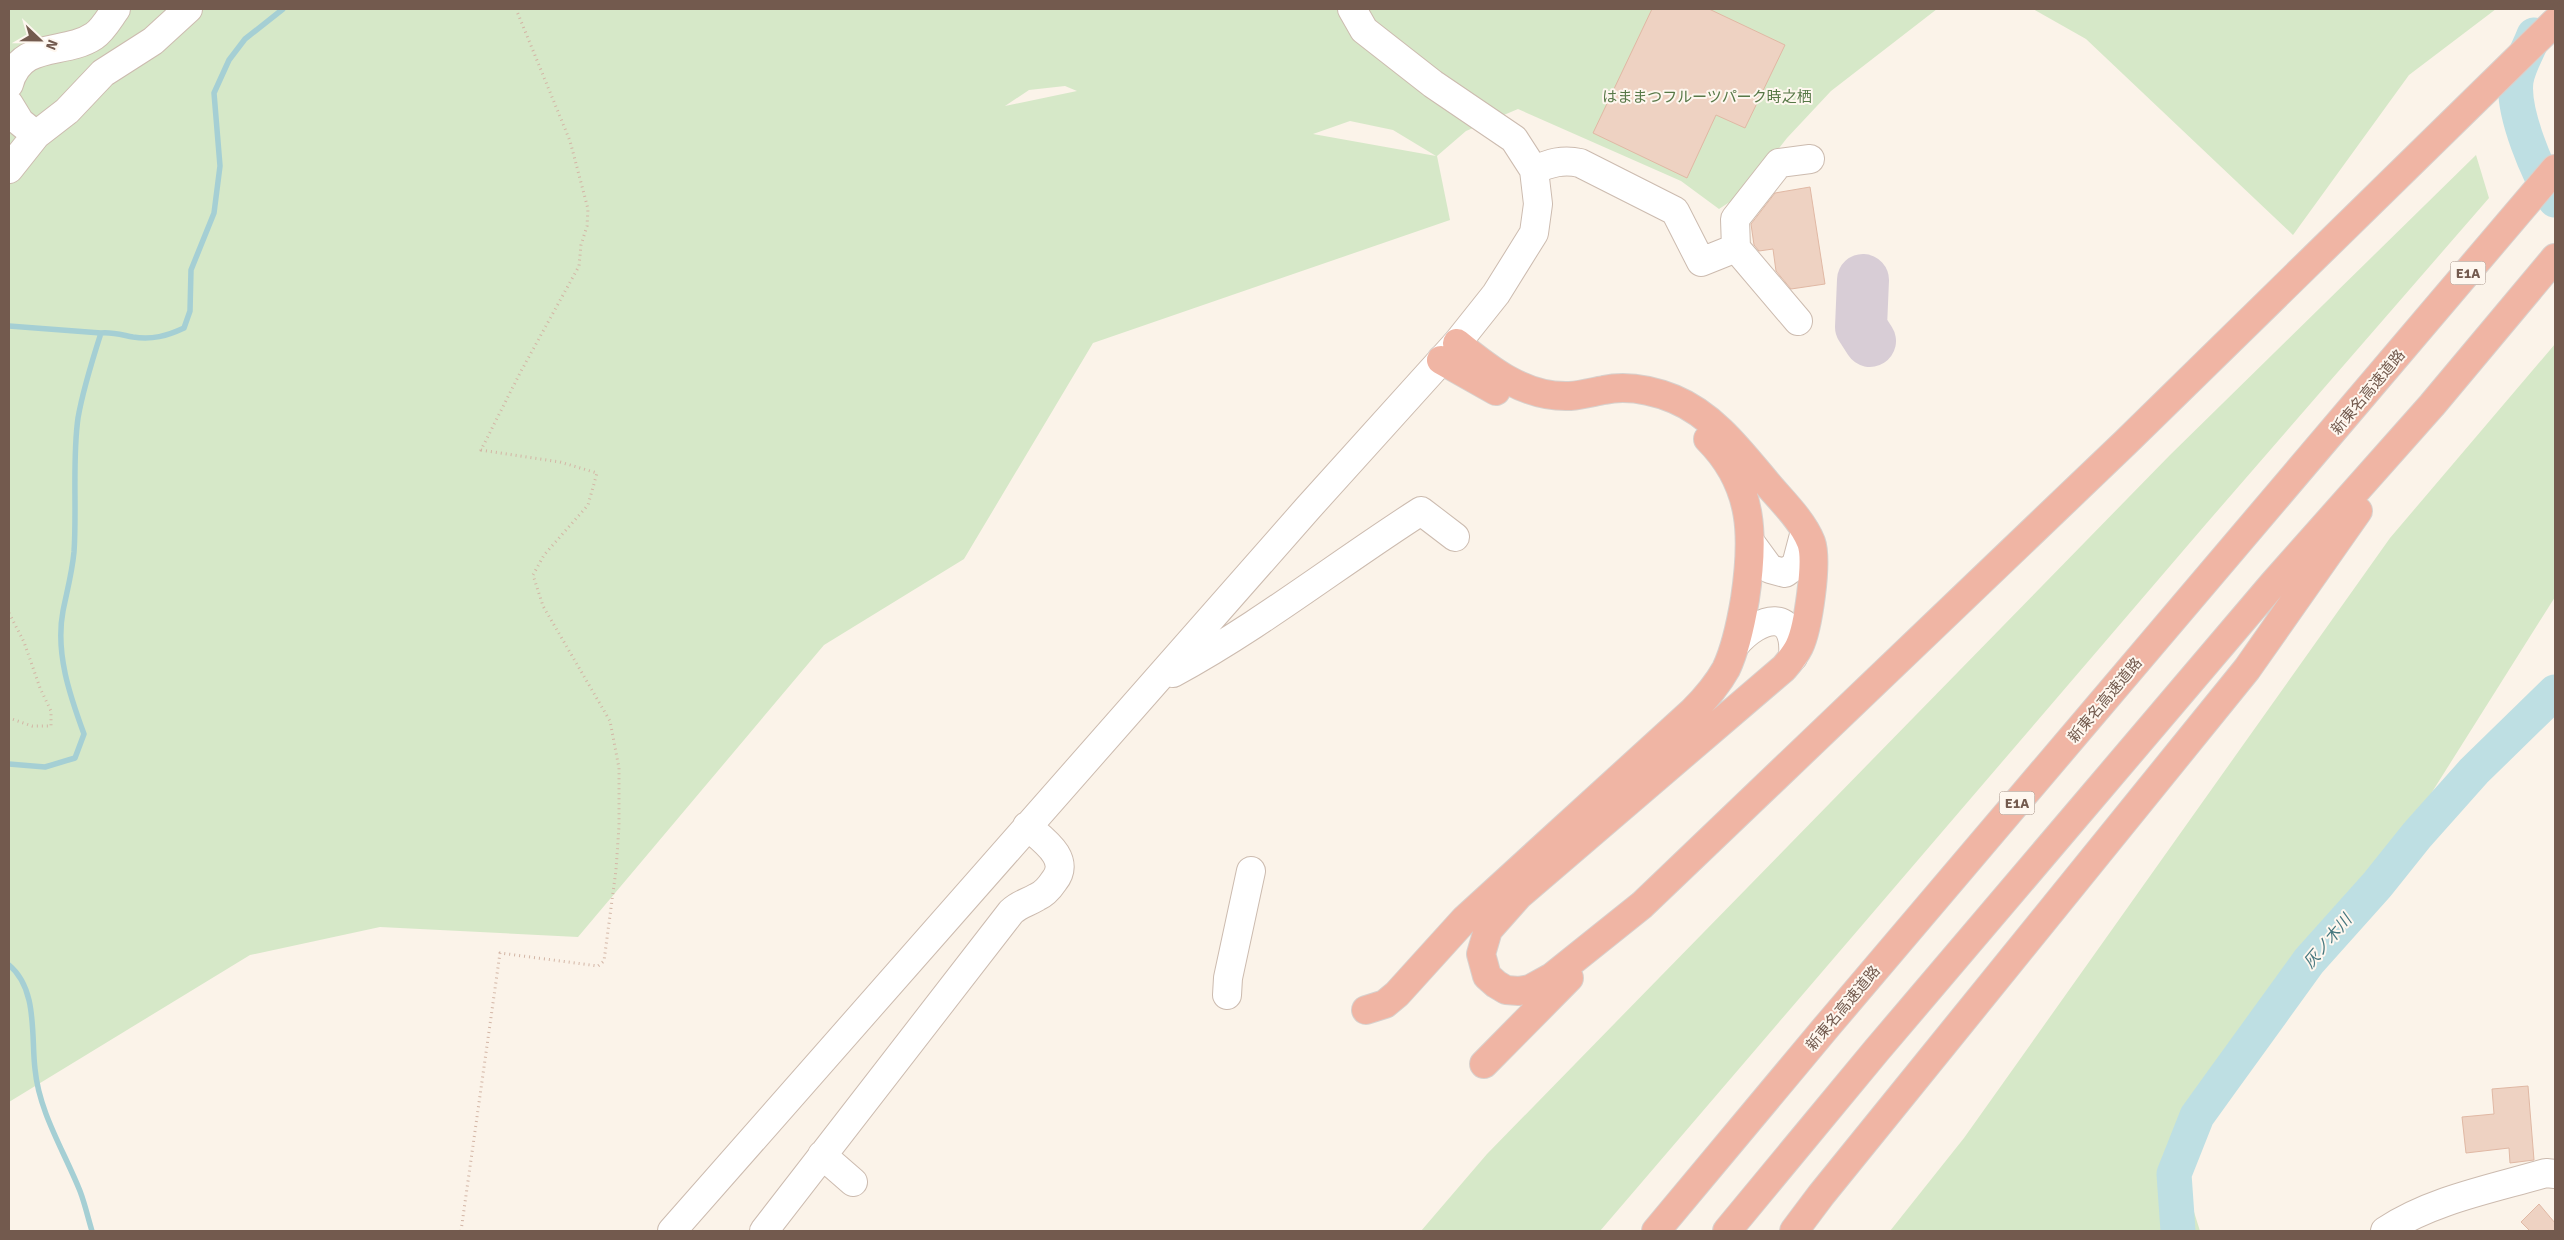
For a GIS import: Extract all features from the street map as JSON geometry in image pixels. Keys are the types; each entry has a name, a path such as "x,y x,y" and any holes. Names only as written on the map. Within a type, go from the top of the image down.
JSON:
{"highway":[{"path":"1484,1064 1642,905 2126,442 2555,22"},
{"name":"新東名高速道路","path":"1656,1231 1828,1025 2381,377 2555,169"},
{"path":"1727,1231 1876,1051 2273,584 2432,406 2555,258"},
{"path":"1449,351 1507,380 1539,393 1572,396 1621,388 1639,389 1656,392 1692,407 1729,439 1805,531 1811,544 1813,571 1804,629 1800,645 1793,657 1774,678 1506,908 1488,930 1481,954 1487,976 1506,990 1530,989 1552,977 1642,905"},
{"path":"1366,1010 1385,1004 1397,994 1465,919 1693,711 1716,685 1731,658 1736,644 1743,609 1751,543 1747,509 1733,475 1713,444 1688,422 1672,414 1638,404 1620,404 1571,410 1536,407 1499,393 1449,351"},
{"path":"1794,1231 1820,1195 2247,669 2432,406"}],"street":[{"path":"9,84 12,73 32,53 62,47 95,36 116,9"},
{"path":"9,169 36,135 67,111 104,73 153,41 188,9"},
{"path":"672,1231 1157,682 1308,508 1449,351 1496,294 1534,233 1538,204 1534,170 1514,138 1433,84 1364,30 1352,9"},
{"path":"9,104 20,122 36,135"},
{"path":"1798,321 1736,248 1735,219 1779,163 1810,159"},
{"path":"1534,170 1552,163 1568,160 1580,163 1675,212 1701,262 1736,248"},
{"path":"1157,682 1213,651 1421,511 1455,537"},
{"path":"1751,543 1770,569 1784,574 1796,565 1805,531"},
{"path":"1736,644 1746,632 1762,622 1779,622 1786,626 1791,634 1793,657"},
{"path":"764,1231 1011,912 1018,905 1038,897 1058,877 1061,865 1057,854 1028,826"},
{"path":"1227,995 1228,978 1250,871"},
{"path":"822,1155 853,1182"},
{"path":"2385,1231 2407,1216 2459,1198 2546,1173 2555,1174"}],"path":[{"path":"461,1231 500,953 598,966 604,961 616,870 619,826 619,768 610,721 543,606 533,574 544,555 588,505 597,473 560,462 481,450 520,373 579,266 581,246 587,226 588,209 570,141 516,9"},
{"path":"9,613 24,642 40,688 51,710 51,726 32,726 9,718"}],"green space":[{"name":"はままつフルーツパーク時之栖","path":"9,9 1937,9 1831,91 1787,138 1745,192 1719,209 1681,181 1518,109 1466,131 1437,156 1450,220 1093,343 964,559 824,645 578,937 380,927 250,955 9,1102","holes":["1065,86 1077,91 1005,106 1029,90","1350,121 1393,130 1436,156 1313,134"]},
{"path":"2033,9 2496,9 2409,75 2293,235 2086,39"},
{"path":"2476,155 2489,198 2206,524 1600,1231 1421,1231 1487,1154 2170,455"},
{"path":"2555,344 2555,597 2340,938 2205,1128 2182,1174 2200,1231 1890,1231 1964,1138 2390,538"}],"building":[{"path":"1652,9 1709,9 1785,45 1745,128 1716,115 1687,178 1593,133"},
{"path":"1810,187 1825,284 1791,289 1776,271 1773,249 1759,251 1754,245 1751,224 1775,193"},
{"path":"2528,1086 2534,1160 2510,1163 2509,1148 2466,1153 2462,1117 2494,1114 2492,1089"},
{"path":"2539,1204 2555,1223 2555,1231 2530,1231 2521,1222"}],"waterway":[{"path":"9,326 110,333 147,338 165,335 184,328 190,311 191,270 214,213 220,166 214,93 229,60 245,39 283,9"},
{"name":"灰ノ木川","path":"2534,35 2517,75 2516,94 2522,126 2528,143 2541,175 2555,200"},
{"path":"9,764 45,767 75,758 84,734 65,674 62,658 61,627 74,552 75,451 78,418 85,386 101,333"},
{"name":"灰ノ木川","path":"2178,1231 2174,1174 2197,1116 2309,961 2377,885 2417,835 2474,771 2555,692"},
{"path":"9,965 25,987 29,1000 33,1028 35,1069 41,1101 80,1191 92,1231"}],"taxiway":[{"path":"1863,280 1861,327 1870,341"}]}
